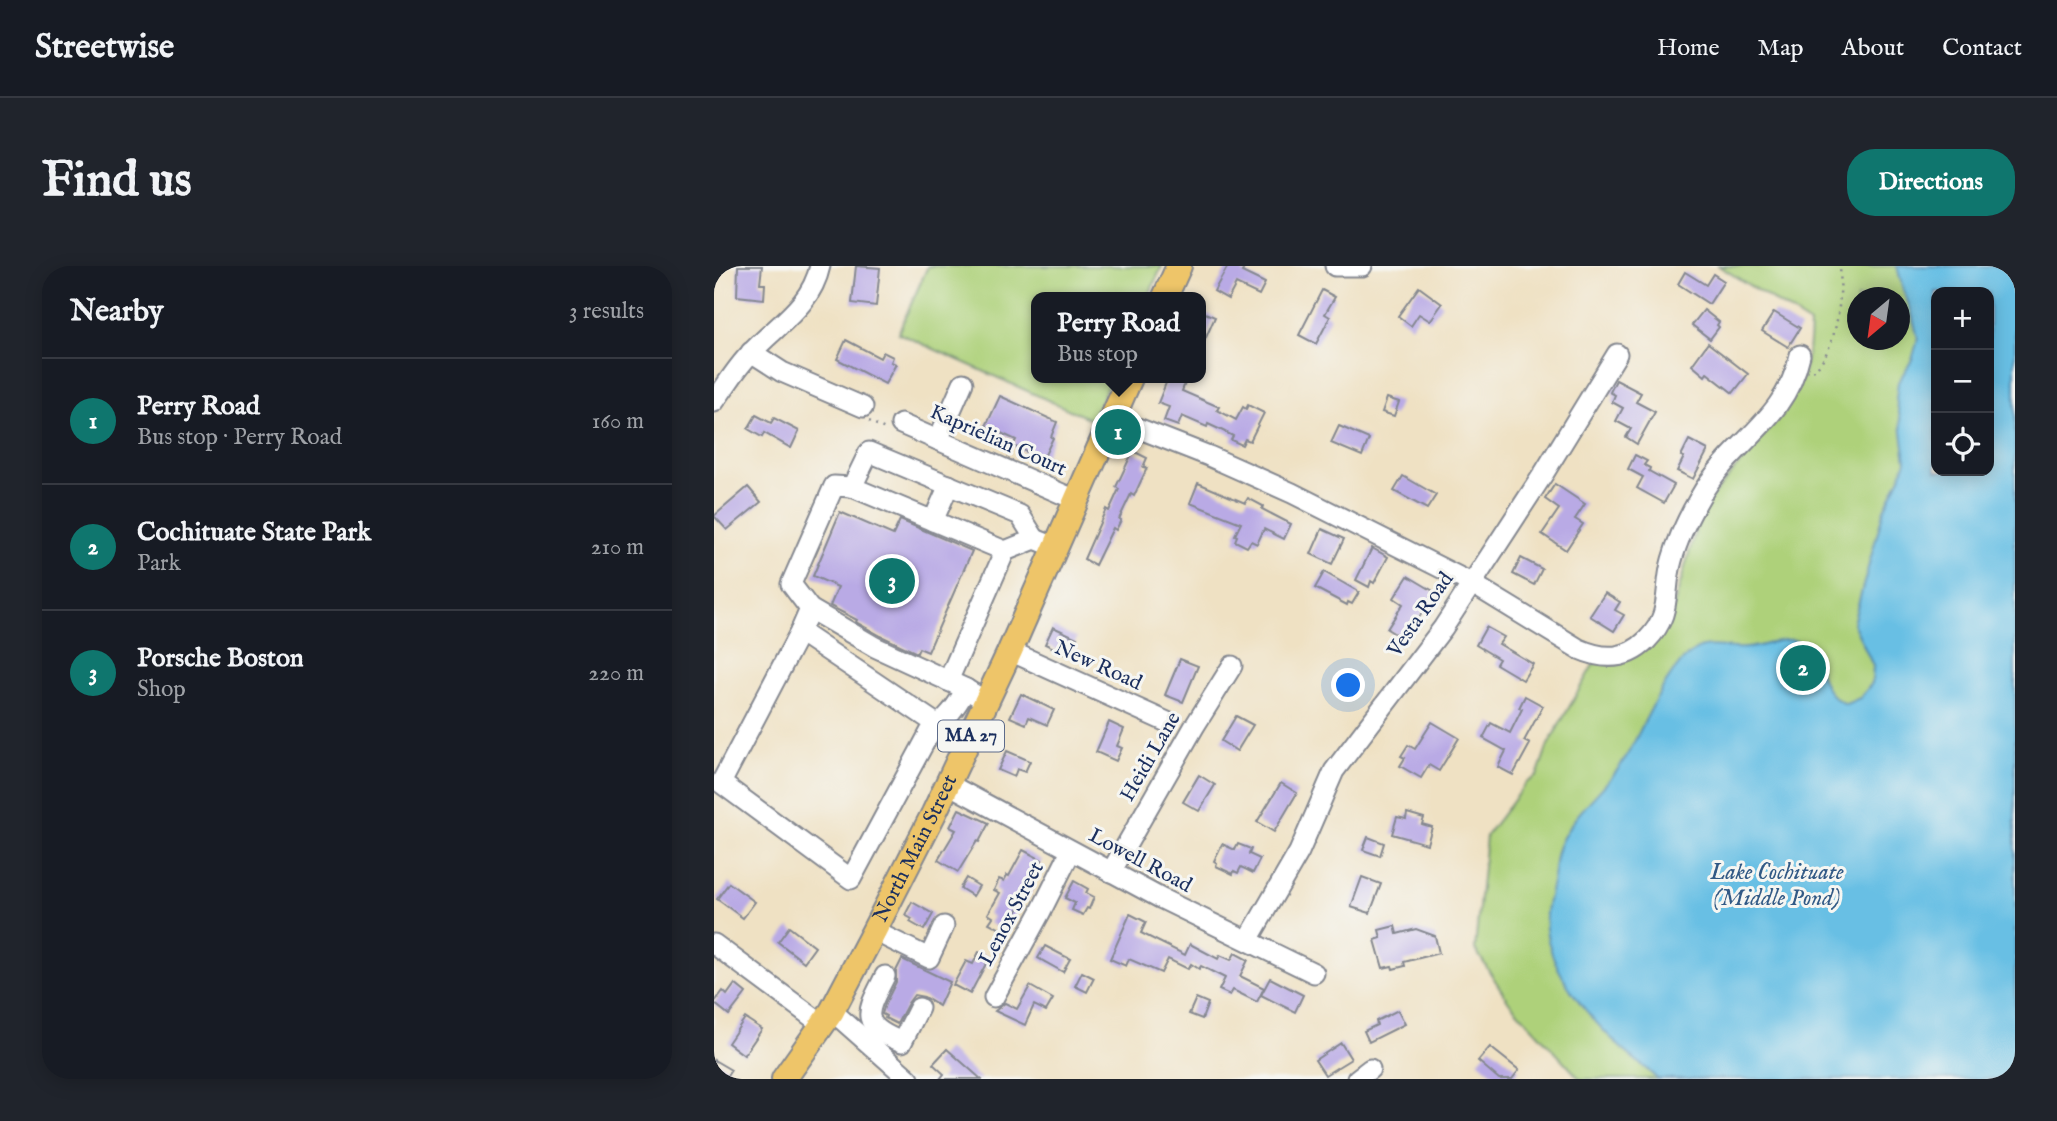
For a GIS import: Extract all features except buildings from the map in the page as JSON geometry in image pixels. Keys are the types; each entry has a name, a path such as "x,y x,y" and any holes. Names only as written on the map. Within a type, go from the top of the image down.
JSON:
{"main road":[{"path":"1168,292 1179,266"},
{"name":"North Main Street","path":"783,1079 827,1018 874,932 948,784 977,695 1010,650 1045,543 1076,500 1128,383"}],"street":[{"path":"714,402 751,352 803,303 816,281 820,266"},
{"path":"1335,266 1362,266"},
{"path":"751,352 782,372 863,407"},
{"name":"Vesta Road","path":"1248,940 1299,852 1334,771 1435,639 1544,473 1617,354"},
{"path":"1112,418 1209,456 1292,493 1471,583 1579,649 1610,658 1624,655 1650,638 1667,606 1672,559 1701,495 1724,462 1772,414 1782,400 1794,376 1800,355"},
{"path":"938,440 963,383"},
{"name":"Kaprielian Court","path":"901,424 1076,500"},
{"path":"852,487 869,452 1020,515 1045,543"},
{"path":"933,521 948,485"},
{"path":"810,608 721,783 852,879 930,732 977,695 875,647 810,608 791,584 834,486 852,487 1005,551 1045,543"},
{"path":"948,681 1005,551"},
{"path":"800,632 938,725"},
{"name":"New Road","path":"1010,650 1167,722"},
{"name":"Heidi Lane","path":"1111,872 1232,666"},
{"name":"Lowell Road","path":"948,784 1162,899 1314,973"},
{"name":"Lenox Street","path":"993,997 1036,921 1071,851"},
{"path":"874,932 929,958 944,926"},
{"path":"714,944 827,1018 909,1079"},
{"path":"852,973 882,982 869,1013 871,1021 880,1032 891,1038 902,1042 919,1008"}],"path":[{"path":"1794,376 1811,374 1818,367 1832,338 1838,316 1840,266"},
{"path":"863,407 869,422 887,430 901,424"}],"green space":[{"path":"928,266 1162,266 1150,292 1031,292 1031,383 1109,383 1092,420 898,333"},
{"name":"Lake Cochituate (Middle Pond)","path":"1719,266 2015,266 2015,1079 1580,1079 1509,1002 1475,949 1486,836 1526,783 1537,776 1548,745 1594,663 1608,664 1671,616 1702,508 1787,408 1805,368 1810,324"}],"water":[{"name":"Lake Cochituate (Middle Pond)","path":"1897,266 2015,266 2015,1079 1657,1079 1594,1020 1562,977 1555,961 1549,945 1546,917 1557,850 1572,823 1623,762 1673,672 1694,651 1712,646 1746,648 1792,640 1807,647 1813,654 1828,690 1846,704 1860,698 1872,683 1873,666 1853,623 1884,509 1906,461 1896,399 1898,382 1912,360 1918,339 1911,310 1910,287 1902,287"}],"place":[{"name":"Perry Road","path":"1118,432"},
{"name":"Porsche Boston","path":"892,581"},
{"name":"Cochituate State Park","path":"1803,668"}]}
